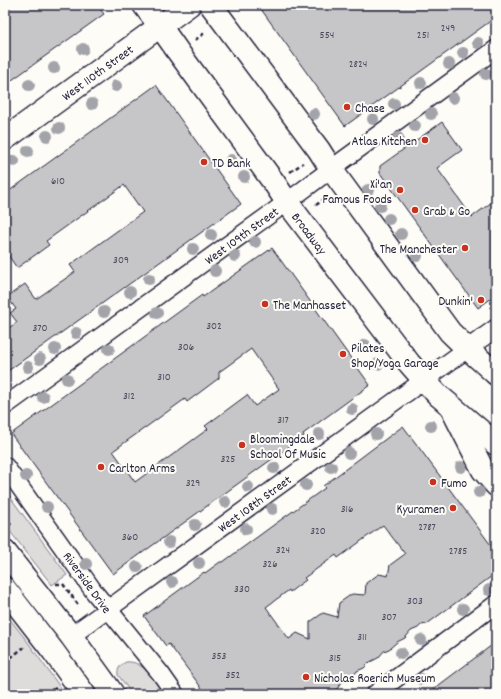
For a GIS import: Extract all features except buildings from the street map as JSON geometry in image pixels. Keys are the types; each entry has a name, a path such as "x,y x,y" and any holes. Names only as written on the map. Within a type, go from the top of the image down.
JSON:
{"main road":[{"name":"Broadway","path":"144,5 266,171 287,202 409,363 438,395 496,444"},
{"name":"West 110th Street","path":"5,139 189,5"},
{"path":"211,5 319,150 331,169 450,332 496,374"},
{"path":"448,403 483,470 496,485"},
{"path":"5,552 71,636 113,694"},
{"path":"5,589 84,694"},
{"path":"53,651 71,636"}],"street":[{"name":"West 109th Street","path":"5,406 496,49"},
{"name":"West 108th Street","path":"71,636 496,328"},
{"name":"Riverside Drive","path":"5,466 107,610 175,694"},
{"path":"375,694 496,604"}],"path":[{"path":"192,43 206,32"},
{"path":"290,172 303,163"},
{"path":"314,207 327,197"},
{"path":"5,517 11,525"},
{"path":"56,584 63,584 79,606"},
{"path":"5,662 23,648 28,654"},
{"path":"49,694 55,689 51,684"}],"shaded area":[{"path":"5,490 67,575 52,585 5,525"},
{"path":"5,613 27,641 65,694 5,694"},
{"path":"126,662 138,664 144,668 164,694 132,694 118,675 119,667"}],"place":[{"name":"Chase","path":"347,107"},
{"name":"Atlas Kitchen","path":"425,140"},
{"name":"TD Bank","path":"204,162"},
{"name":"Xi'an Famous Foods","path":"400,190"},
{"name":"Grab & Go","path":"415,210"},
{"name":"The Manchester","path":"465,248"},
{"name":"Dunkin'","path":"481,300"},
{"name":"The Manhasset","path":"265,304"},
{"name":"Pilates Shop/Yoga Garage","path":"343,354"},
{"name":"Bloomingdale School Of Music","path":"242,445"},
{"name":"Carlton Arms","path":"101,467"},
{"name":"Fumo","path":"433,482"},
{"name":"Kyuramen","path":"453,508"},
{"name":"Nicholas Roerich Museum","path":"306,677"}]}
